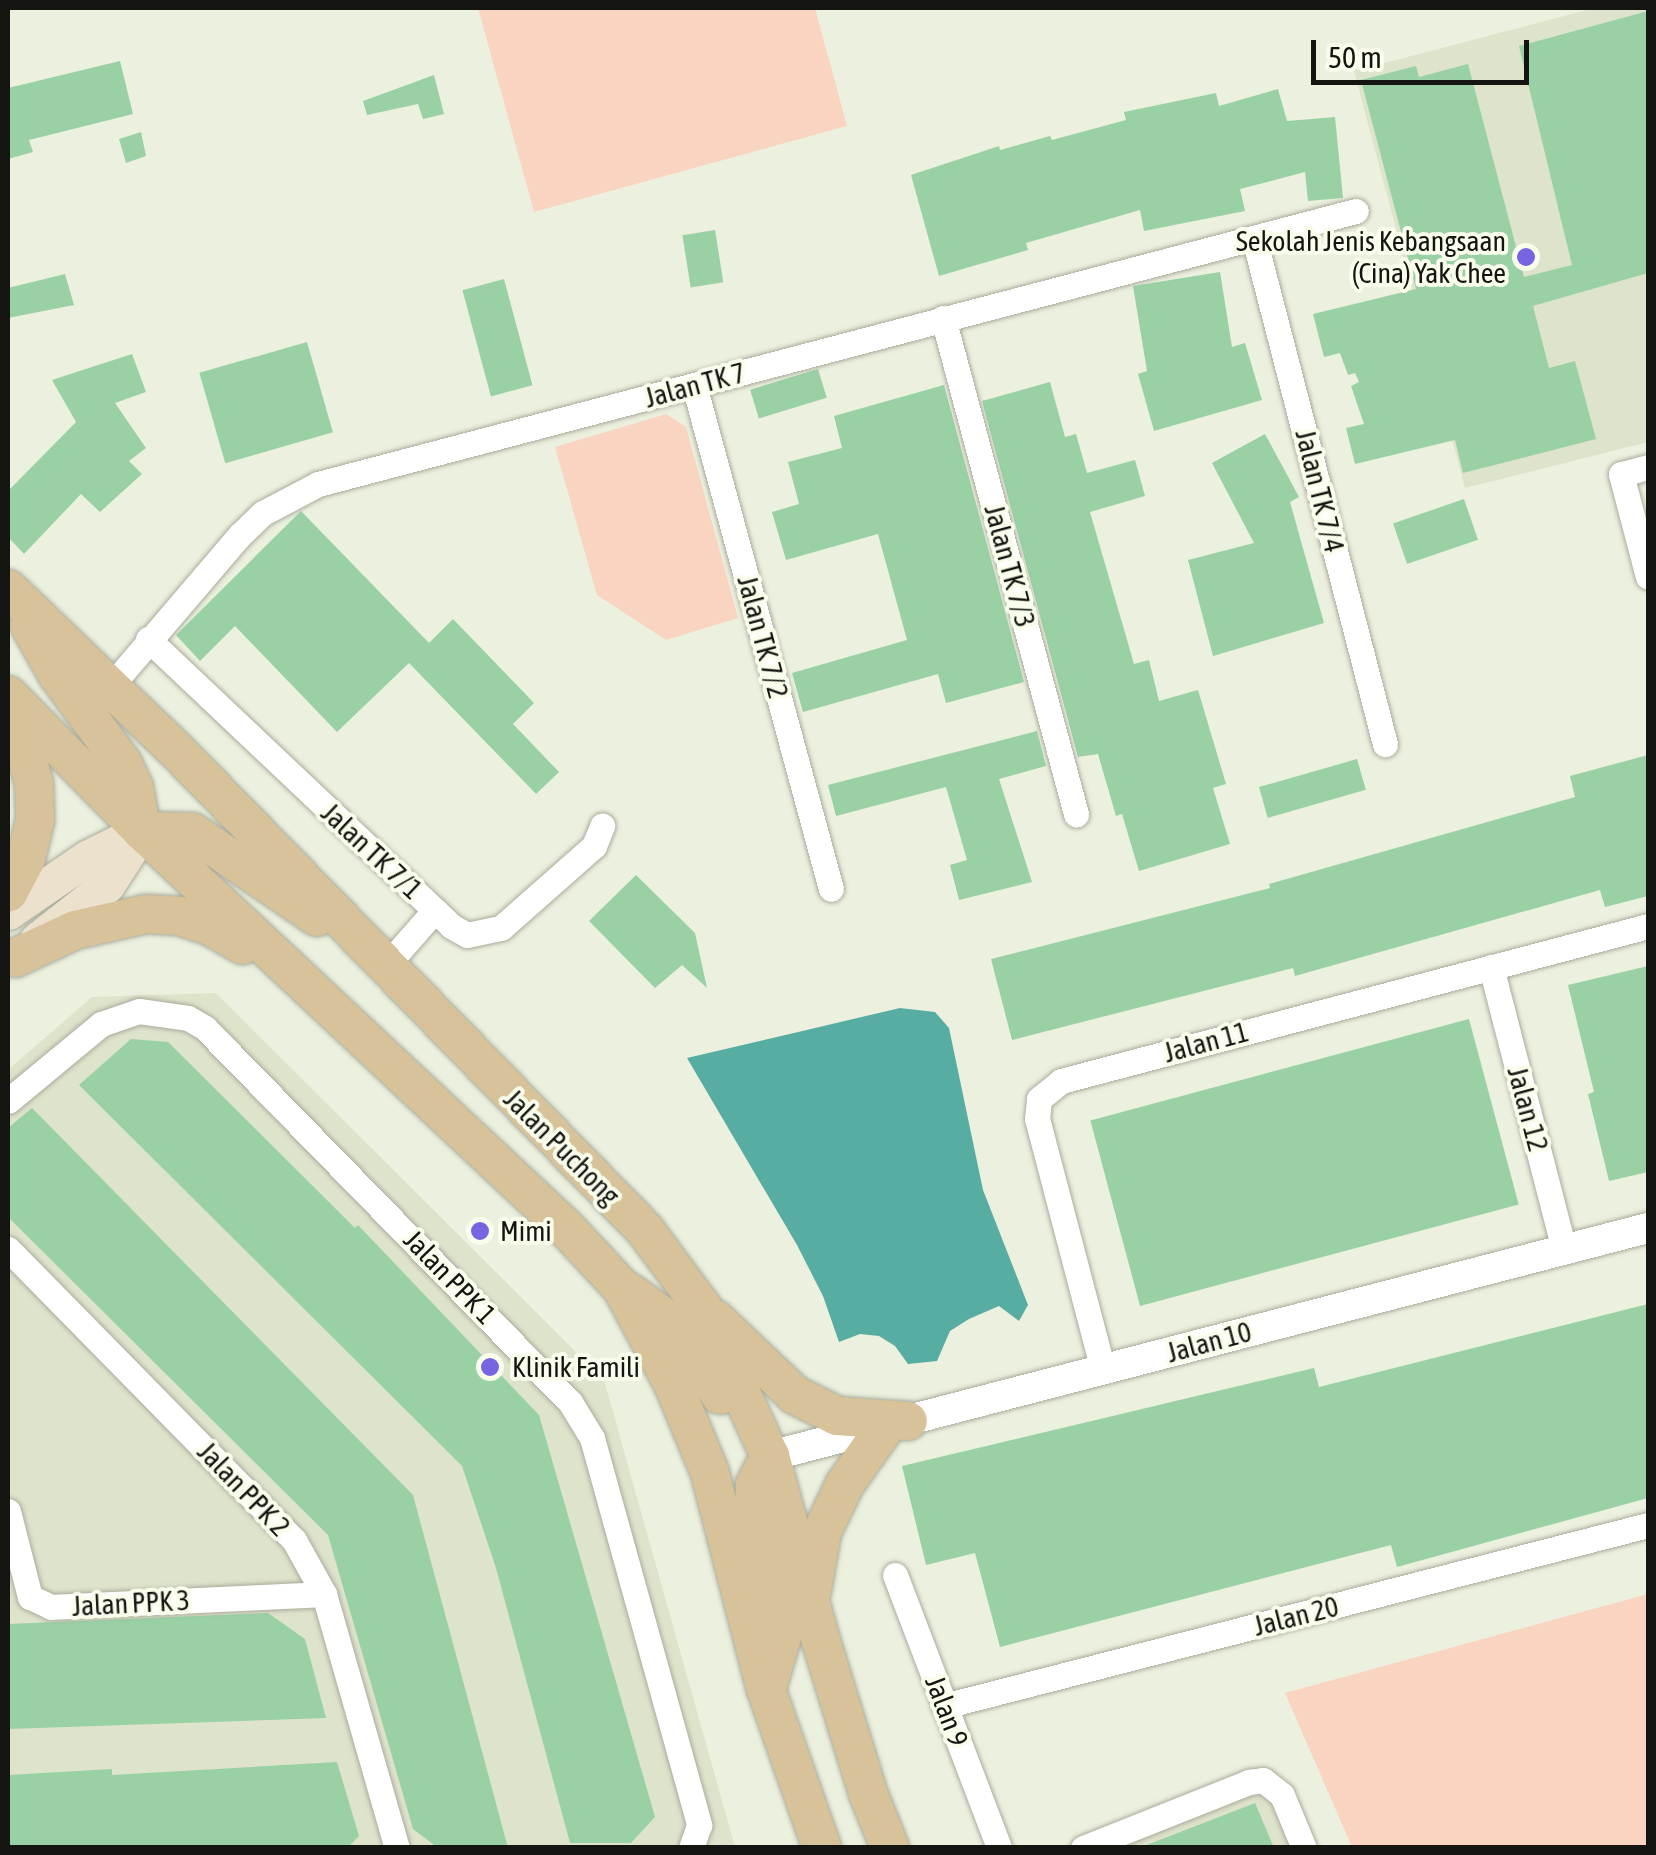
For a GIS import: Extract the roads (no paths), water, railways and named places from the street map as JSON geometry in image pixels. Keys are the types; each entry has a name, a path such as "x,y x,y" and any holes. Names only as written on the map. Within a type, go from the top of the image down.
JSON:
{"main road":[{"name":"Jalan Puchong","path":"15,596 110,687 645,1230 702,1307 770,1456 821,1641 868,1794 890,1848"},
{"path":"11,961 107,885 142,831 134,788 123,764 36,640 15,596"},
{"name":"Jalan Puchong","path":"8,696 142,831 566,1228 622,1288 674,1386 710,1473 766,1689 822,1848"},
{"path":"8,712 28,757 35,820 26,859 8,893"},
{"path":"8,912 86,858 142,831 192,832 375,957"},
{"path":"11,961 75,930 146,914 179,916 210,926 297,977"},
{"path":"622,1288 667,1318 714,1382 730,1423 744,1440 770,1456 755,1485 754,1512 784,1630 766,1689"},
{"path":"702,1307 795,1395 837,1416 897,1424"},
{"path":"821,1641 812,1586 822,1532 844,1484 897,1424"}],"street":[{"name":"Jalan TK 7","path":"110,687 240,534 292,495 334,480 1356,212"},
{"name":"Jalan TK 7/4","path":"1254,238 1385,744"},
{"name":"Jalan TK 7/3","path":"944,318 1076,814"},
{"name":"Jalan TK 7/2","path":"694,385 832,889"},
{"path":"1648,467 1622,474 1648,577"},
{"name":"Jalan TK 7/1","path":"148,639 435,910 468,935 501,928 594,846 602,826"},
{"path":"375,957 435,910"},
{"name":"Jalan 11","path":"1103,1370 1037,1119 1039,1099 1061,1081 1648,926"},
{"name":"Jalan 12","path":"1491,967 1564,1250"},
{"name":"Jalan PPK 1","path":"8,1102 101,1024 139,1012 188,1018 219,1042 570,1402 592,1438 699,1825 692,1848"},
{"name":"Jalan 10","path":"770,1456 1648,1228"},
{"name":"Jalan PPK 2","path":"8,1250 294,1540 324,1594 397,1848"},
{"name":"Jalan PPK 3","path":"8,1511 30,1597 51,1607 324,1594"},
{"name":"Jalan 20","path":"944,1706 1648,1525"},
{"name":"Jalan 9","path":"896,1575 999,1848"},
{"path":"1082,1848 1263,1780 1282,1795 1304,1848"}],"water":[{"path":"900,1008 935,1012 949,1028 983,1190 1028,1305 1019,1321 999,1306 969,1319 950,1331 937,1361 908,1364 895,1346 879,1336 860,1334 839,1342 823,1296 797,1245 687,1058"}],"place":[{"name":"Sekolah Jenis Kebangsaan (Cina) Yak Chee","path":"1526,257"},
{"name":"Mimi","path":"480,1231"},
{"name":"Klinik Famili","path":"490,1367"}]}
